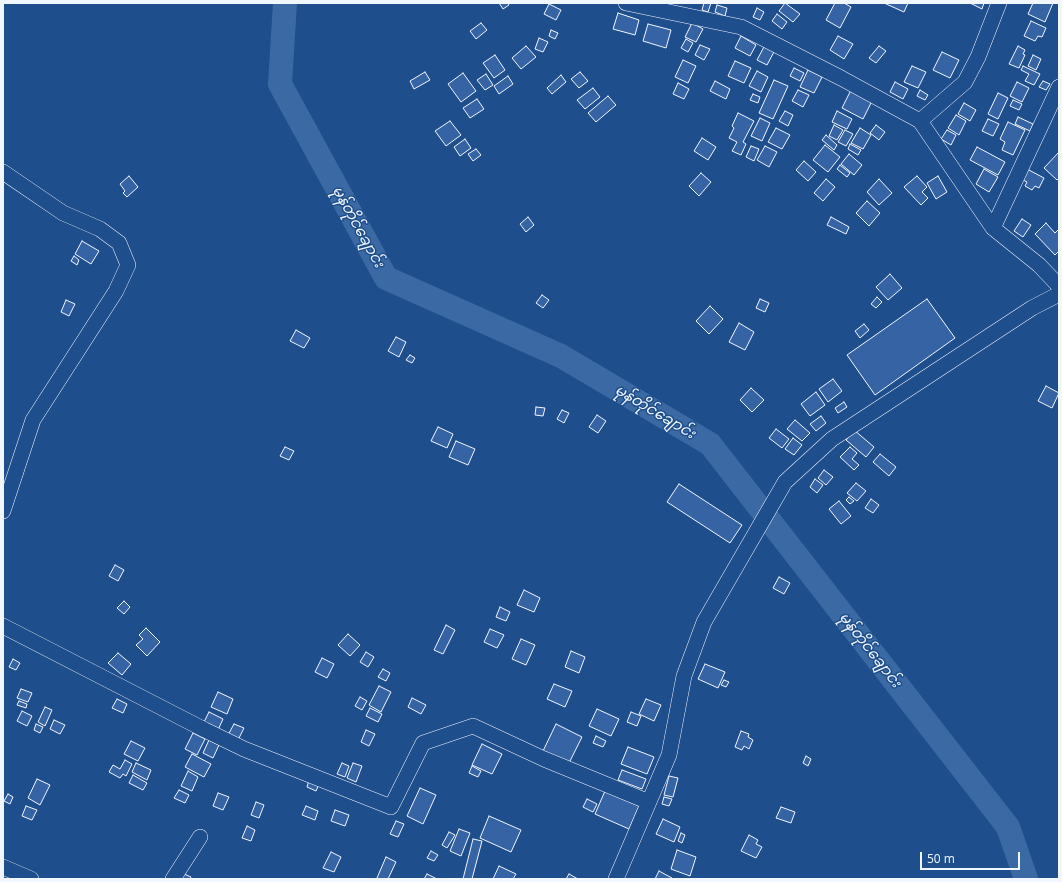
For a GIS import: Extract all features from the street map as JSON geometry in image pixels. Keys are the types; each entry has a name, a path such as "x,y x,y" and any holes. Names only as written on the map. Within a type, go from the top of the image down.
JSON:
{"street":[{"path":"626,3 741,27 841,78 920,121 994,228 1039,265 1059,286"},
{"path":"920,121 965,82 978,57 999,3"},
{"path":"994,228 1059,87"},
{"path":"3,172 63,214 100,229 119,243 128,265 112,298 33,420 3,511"},
{"path":"616,879 669,755 684,676 704,622 785,482 832,439 1032,308 1059,294"},
{"path":"3,626 237,746 391,807 423,743 473,726 544,759 649,802"},
{"path":"173,879 200,837"},
{"path":"3,867 31,879"}],"building":[{"path":"499,3 508,3 509,5 503,9"},
{"path":"704,3 711,3 708,12 702,10"},
{"path":"785,3 800,14 793,22 779,11"},
{"path":"835,3 844,3 851,7 840,28 826,20"},
{"path":"884,3 908,3 904,12"},
{"path":"970,3 984,3 982,9"},
{"path":"1033,3 1053,3 1045,22 1028,14"},
{"path":"549,4 561,10 556,20 544,14"},
{"path":"717,5 727,8 725,16 715,12"},
{"path":"757,8 764,12 760,20 753,17"},
{"path":"618,13 639,20 635,35 613,29"},
{"path":"777,14 787,22 782,29 772,21"},
{"path":"1031,21 1046,28 1042,37 1038,36 1035,41 1024,36"},
{"path":"481,23 487,30 476,39 470,31"},
{"path":"692,23 703,29 696,42 685,37"},
{"path":"648,24 671,30 666,48 643,41"},
{"path":"551,30 558,33 555,39 549,36"},
{"path":"741,36 756,45 750,56 735,48"},
{"path":"838,36 853,44 844,59 830,50"},
{"path":"539,38 548,42 543,52 535,49"},
{"path":"686,39 693,43 688,52 681,48"},
{"path":"700,45 710,49 704,60 695,55"},
{"path":"765,45 775,50 767,65 757,60"},
{"path":"526,46 536,57 521,69 512,58"},
{"path":"879,46 886,51 876,63 869,58"},
{"path":"1018,46 1025,50 1023,54 1025,55 1019,68 1009,64"},
{"path":"942,52 959,60 950,78 933,70"},
{"path":"495,55 505,70 494,78 483,63"},
{"path":"1033,55 1041,59 1036,70 1028,66"},
{"path":"683,60 696,66 688,83 675,77"},
{"path":"735,61 751,68 744,83 728,76"},
{"path":"912,66 926,72 918,88 904,82"},
{"path":"1023,66 1040,74 1034,85 1025,81 1029,74 1021,70"},
{"path":"794,68 804,73 800,81 790,76"},
{"path":"808,70 822,77 814,93 800,87"},
{"path":"757,71 768,77 761,92 749,86"},
{"path":"425,72 430,80 414,89 410,81"},
{"path":"580,72 588,81 579,88 571,79"},
{"path":"463,73 476,91 461,102 448,84"},
{"path":"486,74 493,85 485,90 477,80"},
{"path":"561,75 566,82 552,94 547,88"},
{"path":"508,76 513,84 499,94 494,86"},
{"path":"774,80 788,86 773,119 759,113"},
{"path":"715,81 730,89 726,99 710,91"},
{"path":"1043,81 1050,84 1046,90 1039,87"},
{"path":"895,82 908,89 903,99 890,92"},
{"path":"1017,82 1029,88 1022,102 1010,96"},
{"path":"678,83 689,89 684,99 673,94"},
{"path":"593,88 600,97 585,109 577,100"},
{"path":"852,88 873,99 863,119 842,108"},
{"path":"798,90 809,95 803,107 792,101"},
{"path":"920,90 928,95 925,100 917,96"},
{"path":"998,93 1008,98 998,119 988,114"},
{"path":"753,94 760,97 758,103 750,100"},
{"path":"608,96 616,105 596,122 588,113"},
{"path":"477,99 484,109 470,118 463,108"},
{"path":"1013,100 1022,104 1019,110 1010,106"},
{"path":"964,103 976,110 970,121 958,114"},
{"path":"785,111 793,115 788,126 779,121"},
{"path":"837,111 852,119 847,129 832,122"},
{"path":"738,113 754,121 743,142 746,144 741,155 732,151 737,142 729,138 734,128 732,126"},
{"path":"956,115 966,121 959,135 948,128"},
{"path":"1018,117 1033,124 1030,131 1015,124"},
{"path":"760,118 770,123 762,141 751,136"},
{"path":"988,119 999,124 993,136 982,131"},
{"path":"450,121 461,135 446,146 435,131"},
{"path":"1008,122 1025,130 1013,155 1002,150 1005,142 1000,139"},
{"path":"834,125 843,130 837,140 829,136"},
{"path":"876,125 885,132 879,140 870,133"},
{"path":"776,128 790,135 782,149 768,142"},
{"path":"860,128 871,135 863,149 851,143"},
{"path":"845,130 853,134 846,146 838,142"},
{"path":"947,130 956,135 951,145 941,139"},
{"path":"826,135 837,145 834,150 822,140"},
{"path":"702,138 716,147 708,160 694,151"},
{"path":"465,139 471,148 460,156 454,147"},
{"path":"850,144 861,150 858,155 848,149"},
{"path":"825,145 840,157 828,172 813,160"},
{"path":"751,146 759,149 754,161 746,157"},
{"path":"765,146 777,152 769,167 757,160"},
{"path":"977,147 1005,162 998,175 970,160"},
{"path":"476,149 481,155 473,161 468,154"},
{"path":"1059,152 1059,178 1057,180 1044,168"},
{"path":"849,154 862,165 854,175 841,164"},
{"path":"804,161 816,172 808,181 796,170"},
{"path":"840,165 850,173 847,177 837,169"},
{"path":"984,169 998,177 989,192 976,184"},
{"path":"1027,169 1044,178 1039,188 1035,186 1032,190 1025,186 1027,182 1021,179"},
{"path":"701,173 711,182 699,196 689,186"},
{"path":"129,176 138,187 127,197 123,193 125,191 120,184"},
{"path":"917,176 927,187 922,192 928,198 921,205 904,187"},
{"path":"938,176 947,192 936,199 927,183"},
{"path":"826,179 835,187 823,201 814,193"},
{"path":"879,179 892,193 879,205 867,192"},
{"path":"867,201 880,213 869,226 856,213"},
{"path":"528,217 534,225 526,232 520,224"},
{"path":"831,217 849,227 846,234 827,225"},
{"path":"1022,219 1031,225 1023,237 1014,231"},
{"path":"1046,223 1055,233 1059,229 1059,251 1055,255 1035,234"},
{"path":"82,241 99,251 91,264 75,254"},
{"path":"74,256 79,260 77,265 71,261"},
{"path":"890,274 902,288 888,300 876,287"},
{"path":"542,295 549,300 543,308 536,303"},
{"path":"877,297 882,302 876,308 871,304"},
{"path":"760,299 769,303 765,312 756,308"},
{"path":"927,299 955,338 875,395 847,355"},
{"path":"66,300 75,304 69,316 61,312"},
{"path":"710,306 723,319 709,334 696,321"},
{"path":"739,323 754,332 745,350 729,342"},
{"path":"864,324 869,330 860,338 855,331"},
{"path":"296,330 310,338 304,348 290,341"},
{"path":"396,337 406,342 399,357 388,351"},
{"path":"410,355 415,358 412,363 406,360"},
{"path":"833,379 842,391 828,402 819,389"},
{"path":"1046,386 1059,393 1052,408 1038,401"},
{"path":"751,388 764,400 752,412 740,400"},
{"path":"816,392 825,405 810,416 801,404"},
{"path":"844,402 847,407 838,413 835,408"},
{"path":"536,407 545,408 543,416 535,415"},
{"path":"562,410 569,413 564,423 557,419"},
{"path":"597,415 606,421 598,433 589,427"},
{"path":"821,416 826,423 816,431 810,424"},
{"path":"795,420 810,433 802,441 787,429"},
{"path":"438,427 453,434 447,448 431,441"},
{"path":"776,429 789,439 782,448 769,438"},
{"path":"854,430 874,447 866,457 846,440"},
{"path":"793,438 802,445 794,455 785,449"},
{"path":"456,441 475,449 468,465 449,457"},
{"path":"285,447 294,451 289,460 280,456"},
{"path":"850,447 857,453 852,459 859,465 854,470 840,457"},
{"path":"880,454 896,467 889,476 873,462"},
{"path":"824,470 833,477 826,485 818,478"},
{"path":"815,479 823,485 817,493 810,487"},
{"path":"856,483 866,491 857,501 847,493"},
{"path":"679,484 742,525 730,543 667,502"},
{"path":"849,497 854,501 850,504 846,500"},
{"path":"871,499 879,505 873,513 865,508"},
{"path":"839,501 851,516 841,524 829,509"},
{"path":"115,565 124,570 118,581 109,576"},
{"path":"779,577 790,583 784,594 773,588"},
{"path":"524,590 540,598 534,612 517,605"},
{"path":"124,601 130,607 124,614 117,608"},
{"path":"500,607 510,612 506,621 496,617"},
{"path":"446,625 455,630 443,654 434,650"},
{"path":"146,628 160,642 147,656 136,645 143,639 139,635"},
{"path":"490,629 504,635 497,648 484,642"},
{"path":"348,634 360,645 350,656 338,645"},
{"path":"521,639 535,645 526,665 512,659"},
{"path":"571,651 585,657 579,673 565,667"},
{"path":"366,652 374,657 368,667 360,662"},
{"path":"118,653 131,664 122,675 108,663"},
{"path":"322,658 334,664 327,678 315,672"},
{"path":"13,659 20,663 16,670 9,667"},
{"path":"705,664 725,672 718,688 698,679"},
{"path":"383,669 390,673 386,681 378,677"},
{"path":"724,680 729,682 726,687 721,685"},
{"path":"554,684 572,691 565,707 547,699"},
{"path":"379,686 391,692 381,712 369,705"},
{"path":"21,689 32,693 28,702 17,698"},
{"path":"218,692 233,699 227,714 211,707"},
{"path":"360,697 367,701 362,710 355,706"},
{"path":"412,698 426,705 421,714 408,707"},
{"path":"117,699 127,704 123,713 112,708"},
{"path":"646,699 661,705 654,721 639,714"},
{"path":"19,701 27,704 26,708 17,705"},
{"path":"45,707 52,710 45,726 38,722"},
{"path":"370,708 382,714 378,722 366,716"},
{"path":"597,709 619,719 611,736 589,726"},
{"path":"22,711 32,716 27,726 17,721"},
{"path":"209,712 223,719 218,730 203,724"},
{"path":"631,712 641,716 637,726 627,722"},
{"path":"54,720 65,725 60,734 50,729"},
{"path":"36,724 43,727 40,733 34,730"},
{"path":"234,724 244,728 238,740 228,735"},
{"path":"556,724 582,737 569,763 543,751"},
{"path":"366,730 375,734 369,746 361,742"},
{"path":"741,731 749,734 748,737 753,740 749,749 744,746 742,750 735,747"},
{"path":"193,733 205,739 197,755 185,749"},
{"path":"596,736 606,741 603,747 593,743"},
{"path":"209,740 219,745 213,758 203,753"},
{"path":"131,741 145,748 138,761 124,754"},
{"path":"482,744 502,754 492,774 472,765"},
{"path":"628,747 654,757 647,774 621,764"},
{"path":"192,754 211,764 204,777 185,767"},
{"path":"806,756 811,759 808,766 803,763"},
{"path":"125,760 132,764 126,776 123,774 120,778 109,772 113,765 120,769"},
{"path":"136,763 151,770 147,780 132,772"},
{"path":"342,763 349,766 345,777 337,774"},
{"path":"353,763 362,766 356,782 347,778"},
{"path":"472,766 481,771 478,777 469,773"},
{"path":"622,770 646,779 642,789 618,780"},
{"path":"188,771 198,777 192,791 181,786"},
{"path":"133,775 147,783 143,790 129,783"},
{"path":"669,776 678,778 673,797 664,795"},
{"path":"37,779 50,785 40,805 28,798"},
{"path":"309,780 319,784 316,791 307,787"},
{"path":"420,788 436,795 423,824 407,816"},
{"path":"179,790 189,795 185,803 174,798"},
{"path":"605,791 639,806 629,829 595,814"},
{"path":"218,793 229,797 223,810 213,806"},
{"path":"8,794 13,797 10,804 4,801"},
{"path":"664,797 672,799 669,806 662,804"},
{"path":"587,799 597,804 593,812 583,807"},
{"path":"256,802 264,805 259,818 251,815"},
{"path":"26,806 37,810 32,820 22,816"},
{"path":"306,806 318,811 315,820 302,815"},
{"path":"781,807 795,812 791,823 776,818"},
{"path":"335,810 349,815 345,826 331,821"},
{"path":"489,816 521,830 511,852 480,838"},
{"path":"663,819 680,827 674,842 656,834"},
{"path":"396,821 404,824 398,837 390,834"},
{"path":"247,826 255,830 251,841 242,838"},
{"path":"459,829 470,833 461,856 450,851"},
{"path":"449,832 455,835 447,848 442,845"},
{"path":"681,833 685,835 682,843 678,841"},
{"path":"749,835 758,840 756,844 762,847 756,858 741,851"},
{"path":"473,839 482,841 472,879 463,879"},
{"path":"677,850 696,857 690,876 671,869"},
{"path":"431,851 438,855 434,861 427,858"},
{"path":"331,852 341,857 334,872 323,868"},
{"path":"386,857 396,862 388,879 379,879 377,878"},
{"path":"499,866 516,874 513,879 493,879"},
{"path":"659,871 672,878 672,879 655,879"},
{"path":"182,873 191,877 190,879 180,879"},
{"path":"427,874 437,879 424,879"},
{"path":"569,874 578,879 566,879"}],"waterway":[{"name":"မုန်တိုင်ချောင်း","path":"285,3 280,84 386,278 561,356 710,444 1008,827 1026,879"}]}
